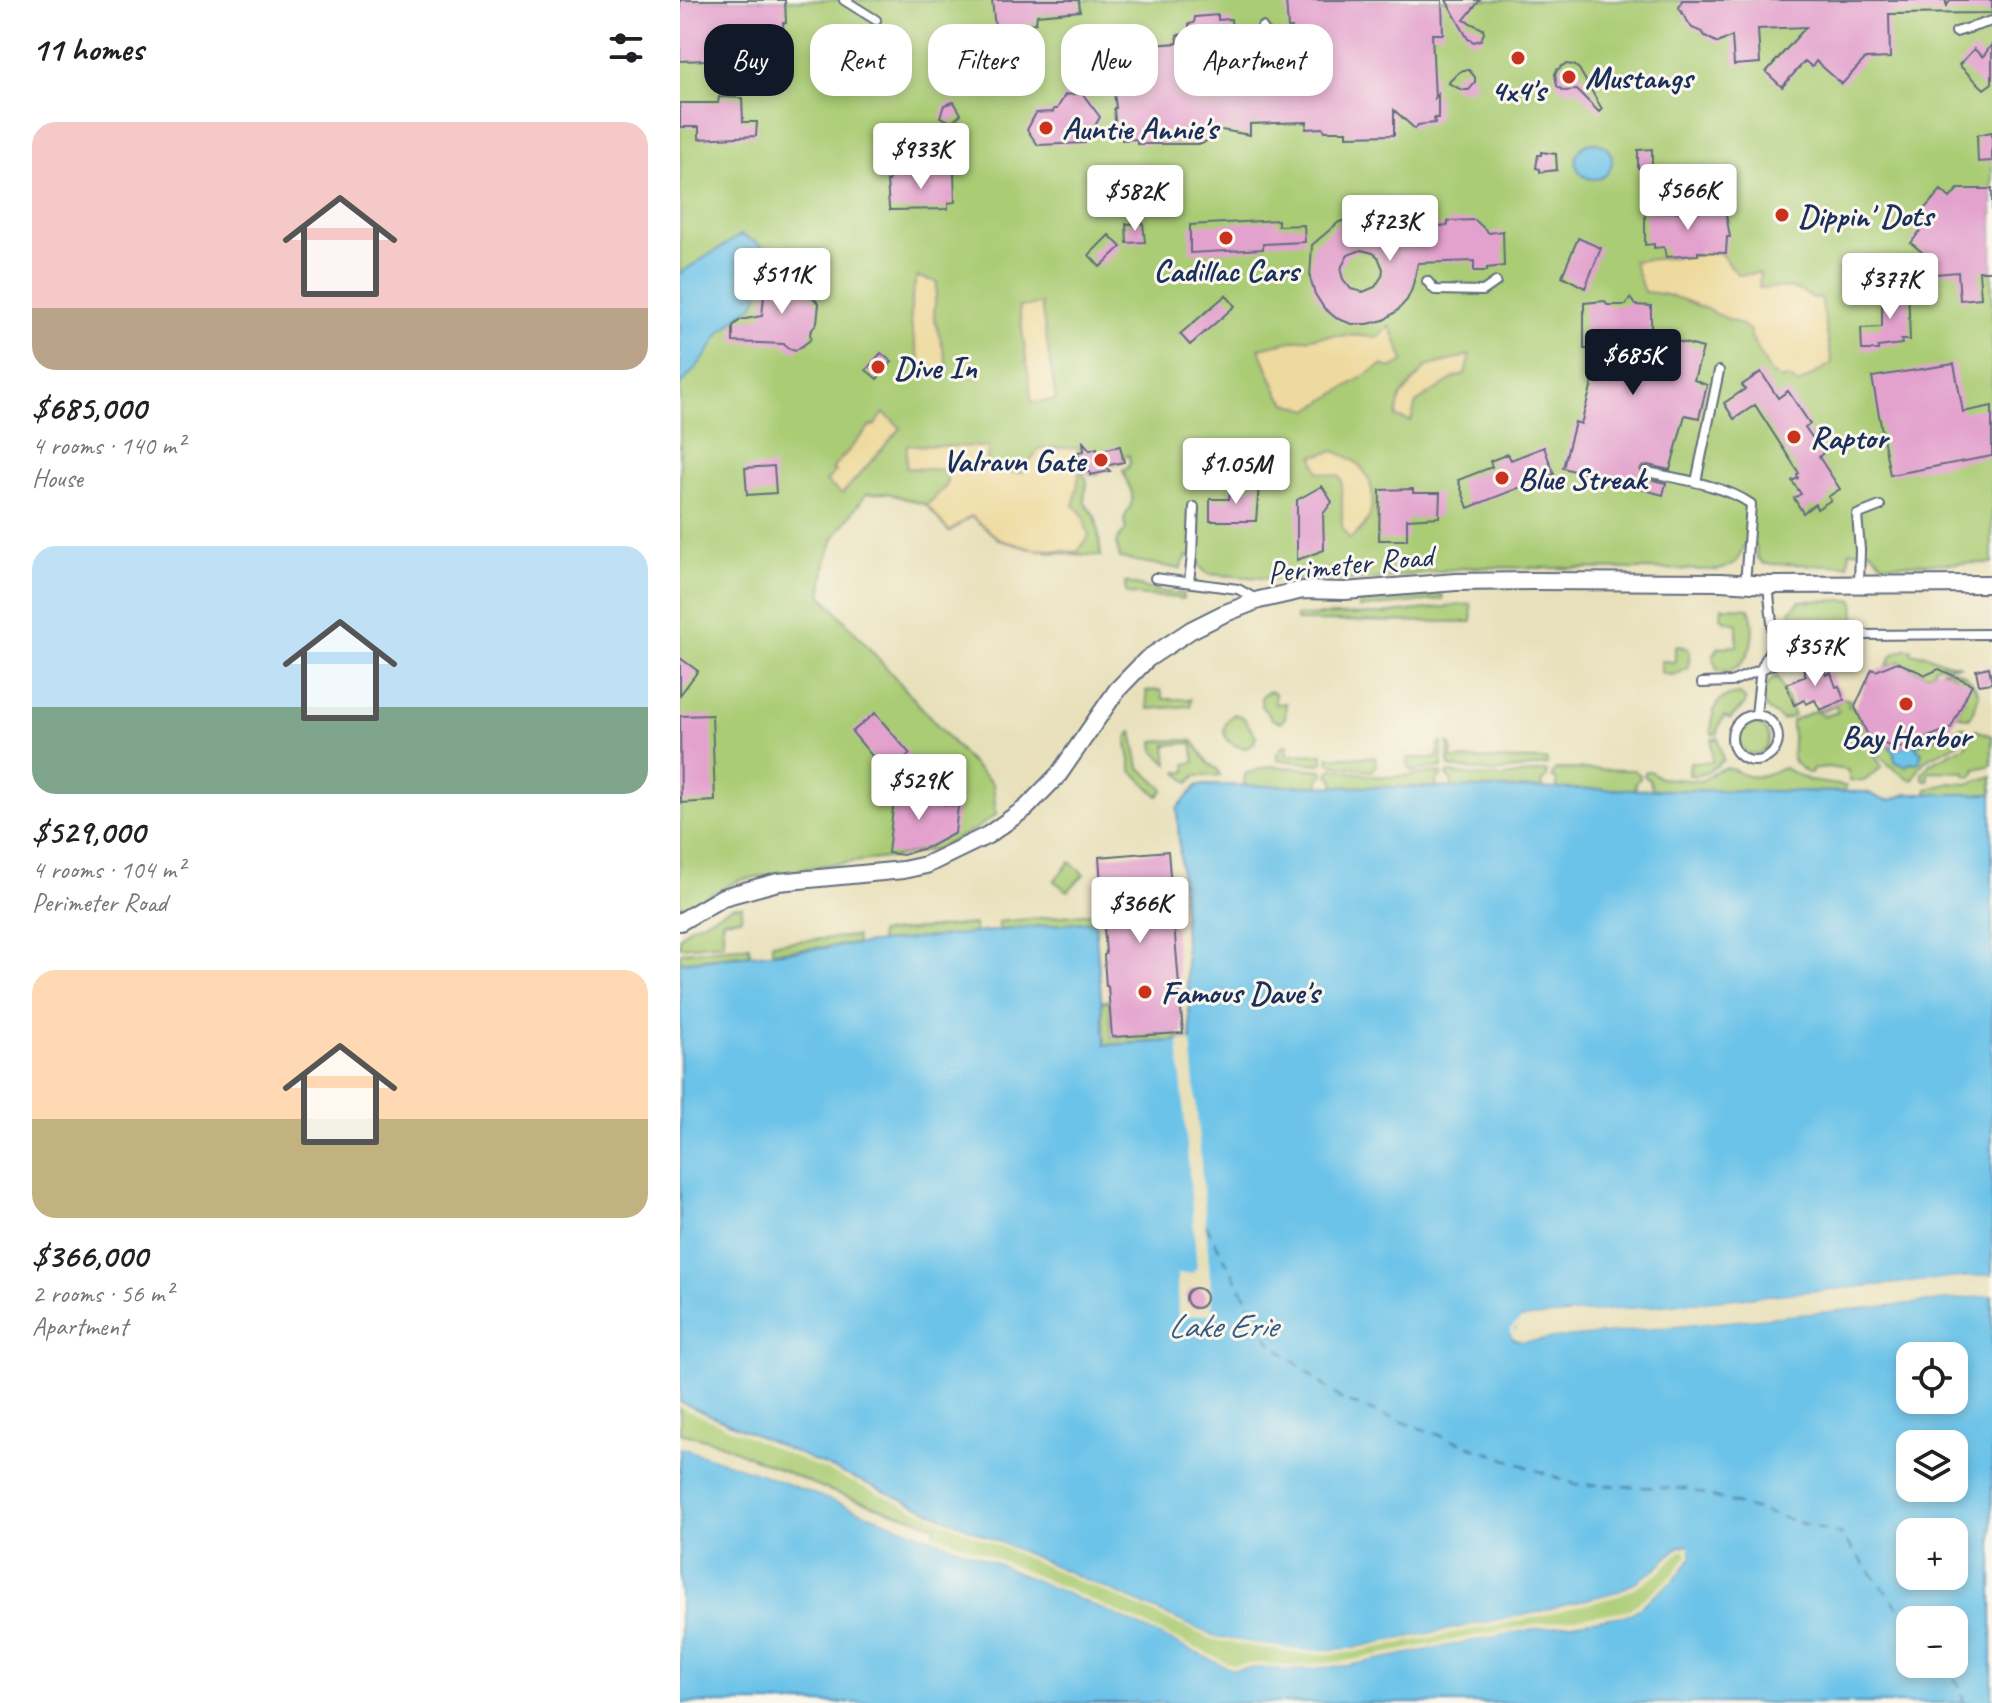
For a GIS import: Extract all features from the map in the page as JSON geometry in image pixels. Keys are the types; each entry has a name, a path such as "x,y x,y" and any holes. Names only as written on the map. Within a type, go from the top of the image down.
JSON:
{"street":[{"name":"Perimeter Road","path":"680,922 723,897 778,882 926,865 988,835 1026,808 1059,774 1117,690 1147,659 1191,630 1259,600 1303,590 1345,591 1456,582 1992,584"}],"lane":[{"path":"844,0 876,20"},
{"path":"1956,32 1992,21"},
{"path":"1427,281 1435,290 1471,291 1483,291 1496,282"},
{"path":"1696,482 1719,371"},
{"path":"1647,472 1696,482 1741,497 1751,504 1745,584"},
{"path":"1859,585 1857,515 1880,506"},
{"path":"1189,582 1194,507"},
{"path":"1155,578 1238,589 1259,600"},
{"path":"1756,715 1761,669 1774,642 1768,585"},
{"path":"1702,683 1731,682 1813,647 1857,635 1992,634"},
{"path":"1756,715 1772,722 1778,737 1774,753 1759,762 1742,758 1736,752 1732,736 1740,721 1756,715"}],"green space":[{"path":"680,0 1992,0 1992,563 1883,564 1870,550 1850,551 1848,565 1764,564 1757,557 1756,545 1744,545 1736,562 1719,570 1471,567 1368,580 1289,580 1207,574 1199,565 1198,556 1187,556 1180,569 1120,558 1116,542 1126,529 1124,518 1132,503 1132,492 1123,470 1130,464 1129,455 1123,457 1123,462 1100,467 1099,474 1082,472 1087,481 1085,502 1096,521 1101,556 1047,552 1000,540 971,516 949,532 927,505 887,493 866,494 834,538 821,594 968,760 993,784 996,815 936,849 740,880 680,909"},
{"path":"1125,582 1156,591 1183,594 1183,599 1126,593"},
{"path":"1442,594 1443,599 1359,608 1359,603"},
{"path":"1854,600 1855,621 1829,632 1801,637 1791,625 1790,611 1800,601"},
{"path":"1471,604 1472,622 1296,621 1296,616 1382,614"},
{"path":"1722,607 1749,608 1752,624 1752,641 1746,657 1726,672 1717,670 1713,656 1718,647 1737,646 1737,624 1723,620"},
{"path":"1675,647 1690,652 1688,668 1675,675 1662,674 1661,661 1675,662"},
{"path":"1911,649 1912,654 1927,655 1961,666 1938,666 1926,675 1902,667 1900,661 1886,667 1893,654"},
{"path":"1942,670 1967,677 1979,694 1969,718 1957,715 1965,699 1955,676"},
{"path":"1777,675 1794,716 1782,720 1766,708 1762,697"},
{"path":"1161,690 1163,699 1191,699 1190,706 1148,709 1146,691"},
{"path":"1269,691 1275,693 1275,704 1286,703 1285,718 1281,722 1273,720 1261,706 1261,697"},
{"path":"1740,694 1745,704 1730,719 1724,716 1718,734 1712,734 1712,718 1719,701"},
{"path":"1843,698 1850,700 1848,706 1860,711 1868,736 1878,741 1876,755 1882,767 1864,781 1849,781 1847,770 1827,767 1812,769 1809,774 1795,763 1793,757 1792,721 1814,711 1825,716 1838,712 1836,706 1817,710"},
{"path":"1234,714 1243,717 1256,736 1254,743 1247,748 1233,744 1224,731"},
{"path":"1754,724 1765,728 1769,739 1765,750 1754,754 1743,750 1739,739 1743,728"},
{"path":"1961,727 1967,729 1960,742 1929,758 1918,769 1913,780 1879,754 1883,743 1889,746 1894,757 1917,763 1920,759 1916,745"},
{"path":"1976,730 1992,736 1992,765 1975,769 1971,777 1966,776 1964,771 1930,771 1929,781 1924,781 1922,774 1931,763 1965,746"},
{"path":"1132,732 1139,767 1164,789 1158,796 1132,771 1127,744"},
{"path":"1718,738 1723,760 1704,774 1689,775 1690,762 1712,762 1712,739"},
{"path":"1154,741 1193,741 1220,776 1195,776 1189,783 1177,772 1186,772 1186,764 1195,762 1192,743 1166,745 1168,764 1155,752"},
{"path":"1442,742 1442,767 1411,771 1408,758 1438,758 1438,746"},
{"path":"1448,743 1452,746 1452,759 1547,760 1547,765 1494,772 1449,767"},
{"path":"1284,745 1288,745 1287,755 1323,754 1323,763 1277,760 1277,754"},
{"path":"1329,757 1375,757 1376,765 1370,771 1331,764"},
{"path":"1270,766 1322,770 1324,775 1320,776 1318,787 1244,786 1245,774"},
{"path":"1725,768 1754,777 1784,768 1810,781 1846,786 1845,792 1652,790 1650,781 1644,775 1650,771 1660,778 1701,781"},
{"path":"1336,769 1373,776 1439,772 1442,775 1436,787 1334,787 1334,780 1328,774"},
{"path":"1556,769 1634,770 1640,778 1635,790 1557,789 1557,781 1552,777"},
{"path":"1544,771 1547,777 1542,781 1541,789 1452,788 1452,782 1447,777 1451,773 1503,777"},
{"path":"1992,776 1992,794 1926,794 1927,789 1950,783 1967,784"},
{"path":"1070,862 1084,874 1068,891 1054,881"},
{"path":"734,906 742,906 741,918 722,920 724,943 680,947 680,937 689,928"},
{"path":"1094,913 1095,921 1000,930 998,922"},
{"path":"974,924 975,934 880,942 879,933"},
{"path":"856,936 857,944 772,952 772,943"},
{"path":"749,946 750,954 680,962 682,952"},
{"path":"1109,1000 1112,1037 1177,1033 1178,1041 1105,1045 1101,1002"},
{"path":"680,1402 1215,1637 1689,1545 1691,1557 1673,1580 1630,1614 1348,1665 1232,1669 933,1538 936,1526 833,1492 713,1441 680,1433"}],"sand":[{"path":"1705,246 1706,253 1720,253 1738,275 1760,273 1759,288 1788,288 1814,299 1821,298 1832,363 1797,385 1793,380 1782,380 1770,372 1750,331 1744,326 1683,300 1644,292 1633,261 1698,255 1697,247"},
{"path":"917,277 937,282 934,316 949,370 925,376 911,315"},
{"path":"1041,304 1056,400 1032,403 1019,307"},
{"path":"1390,326 1404,361 1391,368 1382,365 1309,410 1287,403 1279,395 1259,348 1333,336 1377,338"},
{"path":"1470,355 1465,374 1416,403 1411,421 1396,417 1400,397 1426,367"},
{"path":"884,413 901,428 842,494 826,482 835,471 832,469"},
{"path":"907,445 988,447 986,471 1022,473 1039,448 1078,448 1081,472 1074,505 1083,515 1089,537 1077,552 1032,549 1000,540 971,516 949,532 927,505 947,485 947,470 906,468"},
{"path":"1334,451 1358,464 1371,486 1369,516 1365,525 1349,539 1342,527 1342,481 1339,476 1318,472 1313,456"}],"water":[{"path":"1594,143 1606,149 1612,161 1606,173 1594,179 1582,173 1576,161 1582,149"},
{"path":"741,235 758,243 772,257 754,305 721,332 680,386 680,273"},
{"path":"1935,735 1935,738 1915,746 1922,753 1920,761 1906,766 1896,762 1889,746 1901,748"},
{"name":"Lake Erie","path":"1198,785 1867,792 1891,800 1907,794 1992,794 1992,1275 1521,1319 1511,1335 1523,1341 1992,1295 1992,1703 680,1703 680,1447 757,1472 978,1555 1232,1669 1263,1667 1290,1670 1348,1665 1515,1632 1630,1614 1673,1580 1691,1557 1688,1545 1678,1547 1656,1570 1621,1591 1537,1613 1350,1649 1303,1652 1215,1637 680,1402 680,962 1095,921 1105,1045 1191,1040 1177,808"}],"pier":[{"path":"1191,1040 1213,1314 1178,1317 1177,1274 1193,1273 1197,1267 1178,1041"},
{"path":"1992,1275 1992,1279 1522,1322 1514,1330 1523,1337 1992,1291 1992,1295 1523,1341 1515,1339 1510,1329 1521,1319"},
{"path":"680,1403 1215,1637 1303,1651 1350,1649 1537,1613 1621,1591 1656,1570 1678,1548 1689,1545 1691,1557 1673,1580 1630,1614 1515,1632 1348,1665 1290,1670 1263,1667 1232,1669 978,1555 757,1472 680,1447 680,1443 758,1468 980,1551 1232,1665 1263,1663 1290,1666 1347,1661 1514,1628 1628,1610 1671,1577 1687,1556 1685,1550 1680,1551 1658,1574 1622,1595 1538,1617 1351,1653 1303,1655 1214,1640 680,1407"}],"building":[{"path":"680,0 785,0 786,23 704,24 704,60 680,61"},
{"path":"992,0 1079,0 1080,11 1037,15 1036,23 995,24"},
{"path":"1286,0 1442,0 1443,34 1432,34 1435,98 1438,94 1438,118 1434,118 1435,123 1418,125 1415,129 1394,110 1394,135 1347,136 1347,131 1306,129 1307,122 1250,124 1250,135 1216,129 1212,137 1202,144 1137,144 1137,139 1122,140 1122,132 1116,133 1114,96 1158,96 1158,45 1174,43 1174,96 1333,96 1333,24 1288,24"},
{"path":"1446,0 1480,0 1464,20 1483,29 1481,40 1474,42 1468,39"},
{"path":"1682,0 1946,0 1946,6 1951,0 1992,0 1992,13 1889,14 1890,58 1865,59 1842,84 1816,61 1812,67 1805,61 1782,87 1766,72 1806,27 1758,29 1760,63 1734,65 1732,36 1718,43 1692,28 1679,8"},
{"path":"1218,15 1218,20 1231,19 1231,24 1189,24 1194,23 1195,17"},
{"path":"1992,44 1992,83 1984,89 1959,65 1974,49 1983,57"},
{"name":"Mustangs","path":"1565,64 1579,69 1602,109 1599,112 1577,90 1564,91 1557,86 1555,74"},
{"path":"1463,70 1469,70 1475,77 1475,83 1469,90 1448,83"},
{"path":"1064,96 1084,96 1100,117 1085,143 1038,145 1027,130 1036,113 1057,109"},
{"path":"719,97 742,98 743,122 757,122 756,136 699,139 699,127 680,127 680,103 718,103"},
{"path":"954,102 961,114 952,122 940,117 944,105"},
{"path":"1992,132 1992,161 1978,162 1977,135"},
{"path":"1652,149 1652,168 1638,168 1638,150"},
{"path":"1541,152 1556,154 1557,170 1540,172 1536,168"},
{"path":"954,172 955,202 948,203 948,209 890,210 889,173"},
{"path":"1958,189 1992,189 1992,271 1979,271 1981,298 1960,300 1958,272 1923,275 1922,252 1911,243 1925,224 1918,216 1941,190 1950,198"},
{"path":"1725,209 1730,237 1727,237 1726,253 1698,252 1698,255 1666,257 1664,247 1645,245 1645,213"},
{"path":"1354,218 1381,220 1410,241 1424,228 1448,225 1448,221 1475,220 1489,233 1503,231 1504,266 1474,271 1474,261 1418,263 1412,289 1397,311 1384,320 1352,324 1336,318 1324,308 1310,278 1312,245 1339,222","holes":["1361,250 1373,253 1383,269 1382,276 1375,287 1363,292 1351,289 1341,272 1348,255"]},
{"name":"Cadillac Cars","path":"1278,220 1278,226 1304,225 1305,242 1263,244 1263,249 1190,253 1190,225"},
{"path":"1143,223 1145,242 1127,243 1126,224"},
{"path":"1109,235 1121,247 1100,267 1089,255"},
{"path":"1578,238 1601,248 1585,288 1562,276"},
{"path":"787,275 804,281 819,304 817,322 809,341 795,351 784,344 733,342 733,326 740,320 762,316 767,283 782,281"},
{"path":"1908,286 1910,340 1878,347 1878,350 1862,350 1861,328 1882,327 1882,287"},
{"path":"1226,295 1235,306 1190,345 1180,334"},
{"path":"1630,298 1635,305 1651,306 1651,334 1703,348 1694,380 1707,385 1699,418 1685,415 1670,470 1648,465 1640,470 1643,478 1666,483 1663,495 1563,468 1575,422 1581,424 1599,358 1596,357 1597,349 1584,349 1584,303 1605,301 1607,305 1626,305"},
{"name":"Dive In","path":"881,353 892,362 877,379 866,370"},
{"path":"1954,364 1963,412 1992,406 1992,456 1890,475 1872,377"},
{"name":"Raptor","path":"1761,372 1778,398 1788,391 1810,424 1805,427 1823,453 1819,457 1840,489 1817,509 1815,504 1803,513 1794,498 1801,494 1792,481 1798,478 1799,473 1755,405 1734,419 1724,403 1745,389 1742,385"},
{"name":"Valravn Gate","path":"1083,442 1090,450 1097,448 1097,451 1120,446 1124,462 1104,466 1110,471 1090,475 1090,472 1081,472 1078,452 1084,451"},
{"name":"Blue Streak","path":"1544,447 1554,474 1468,508 1458,480 1492,467 1490,461 1508,454 1511,460"},
{"path":"774,466 776,493 747,495 745,468"},
{"path":"1259,485 1256,521 1210,521 1210,499 1229,499 1231,488"},
{"path":"1322,486 1332,502 1323,514 1324,550 1297,560 1297,500"},
{"path":"1413,489 1413,493 1440,493 1439,517 1407,519 1407,540 1379,540 1380,490"},
{"path":"680,658 698,671 680,695"},
{"path":"1820,661 1826,675 1831,673 1836,687 1839,686 1844,700 1820,710 1815,700 1806,704 1804,700 1794,705 1786,684 1806,676 1803,668"},
{"name":"Bay Harbor","path":"1897,662 1926,675 1939,669 1972,684 1951,728 1900,748 1868,736 1855,707 1872,669 1876,671"},
{"path":"1989,667 1992,683 1979,685 1976,670"},
{"path":"875,713 910,754 887,774 852,732"},
{"path":"712,715 715,801 681,803 680,716"},
{"path":"896,782 912,784 910,800 958,806 955,833 931,846 903,855 888,853"},
{"path":"1168,851 1183,1033 1112,1037 1099,857"},
{"path":"1196,1288 1203,1291 1206,1298 1203,1305 1196,1308 1189,1305 1186,1298 1189,1291"}],"ferry route":[{"path":"1206,1225 1271,1343 1342,1400 1575,1484 1687,1489 1841,1535 1897,1606"},
{"path":"1954,1678 1960,1686 1964,1703"}],"place":[{"name":"4x4's","path":"1518,58"},
{"name":"Mustangs","path":"1569,77"},
{"name":"Auntie Annie's","path":"1046,128"},
{"name":"Dippin' Dots","path":"1782,215"},
{"name":"Cadillac Cars","path":"1226,238"},
{"name":"Dive In","path":"878,367"},
{"name":"Raptor","path":"1794,437"},
{"name":"Valravn Gate","path":"1101,460"},
{"name":"Blue Streak","path":"1502,478"},
{"name":"Bay Harbor","path":"1906,704"},
{"name":"Famous Dave's","path":"1145,992"}]}
